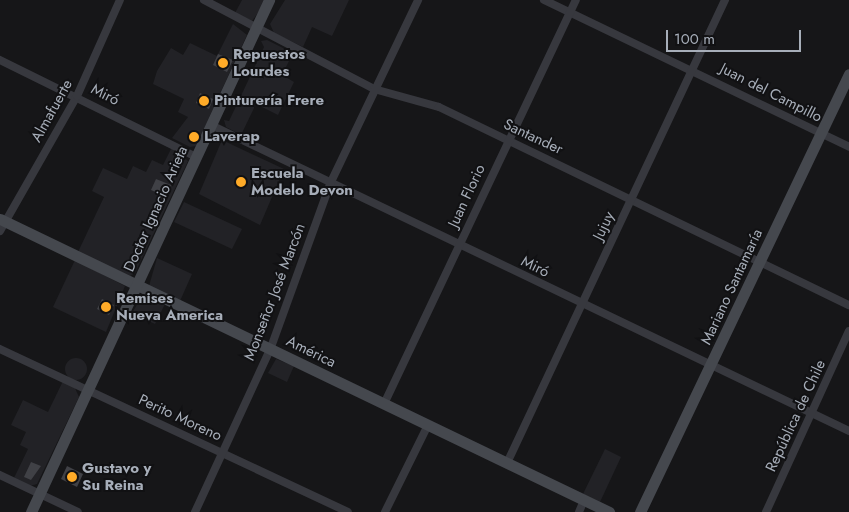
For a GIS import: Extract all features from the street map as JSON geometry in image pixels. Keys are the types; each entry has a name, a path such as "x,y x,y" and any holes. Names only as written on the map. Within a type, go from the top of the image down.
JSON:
{"street":[{"name":"Almafuerte","path":"2,223 77,96 120,0"},
{"name":"Santander","path":"204,0 255,30 374,89 433,105 633,199 849,305"},
{"name":"Doctor Ignacio Arieta","path":"32,512 269,0"},
{"name":"Monseñor José Marcón","path":"195,512 270,350 330,184 418,0"},
{"name":"Juan del Campillo","path":"544,0 692,68 849,147"},
{"name":"Juan Florio","path":"384,404 576,0"},
{"name":"Jujuy","path":"507,464 725,0"},
{"name":"Miró","path":"0,60 77,96 196,158"},
{"name":"Mariano Santamaría","path":"640,512 849,74"},
{"name":"Miró","path":"211,125 459,246 849,431"},
{"name":"América","path":"2,223 609,512"},
{"name":"República de Chile","path":"766,512 813,414 849,331"},
{"name":"Perito Moreno","path":"0,349 348,512"},
{"path":"384,512 428,425"},
{"path":"0,475 78,512"},
{"path":"579,512 584,500"}],"shaded area":[{"path":"242,0 267,0 252,21 235,13"},
{"path":"285,0 349,0 332,36 312,27 303,47 274,33 270,24"},
{"path":"233,24 247,35 196,146 190,147 172,138 188,117 178,112 184,99 153,84 157,71 171,48 183,55 190,43 217,56"},
{"path":"267,40 293,53 282,75 294,82 278,115 256,104 241,135 226,127 224,120 229,121 264,47 261,41"},
{"name":"Escuela Modelo Devon","path":"222,140 284,169 260,225 199,194"},
{"path":"172,147 188,161 135,273 130,276 78,252 104,197 92,191 103,168 127,179 133,166 146,172 152,160 163,165"},
{"path":"184,202 242,229 232,249 174,222"},
{"path":"157,258 192,274 180,301 149,286"},
{"path":"75,260 125,286 106,332 53,307"},
{"path":"143,295 165,304 155,324 132,313"},
{"path":"72,358 80,358 87,365 87,373 80,380 72,380 65,373 65,365"},
{"path":"276,359 294,366 287,382 268,373"},
{"path":"63,381 74,386 79,397 37,484 30,486 14,478 28,449 20,445 26,432 11,425 23,400 48,412"},
{"path":"605,449 621,457 600,502 583,494"}],"building":[{"name":"Repuestos Lourdes","path":"218,54 233,60 227,72 213,65"},
{"name":"Pinturería Frere","path":"200,93 213,99 209,109 196,103"},
{"path":"156,179 171,185 166,197 151,190"},
{"name":"Remises Nueva America","path":"102,299 114,305 109,315 97,309"},
{"path":"31,462 41,466 31,480 24,477"},
{"name":"Gustavo y Su Reina","path":"67,466 83,474 77,487 61,479"}],"place":[{"name":"Repuestos Lourdes","path":"223,63"},
{"name":"Pinturería Frere","path":"204,101"},
{"name":"Laverap","path":"194,137"},
{"name":"Escuela Modelo Devon","path":"241,182"},
{"name":"Remises Nueva America","path":"106,307"},
{"name":"Gustavo y Su Reina","path":"72,477"}]}
